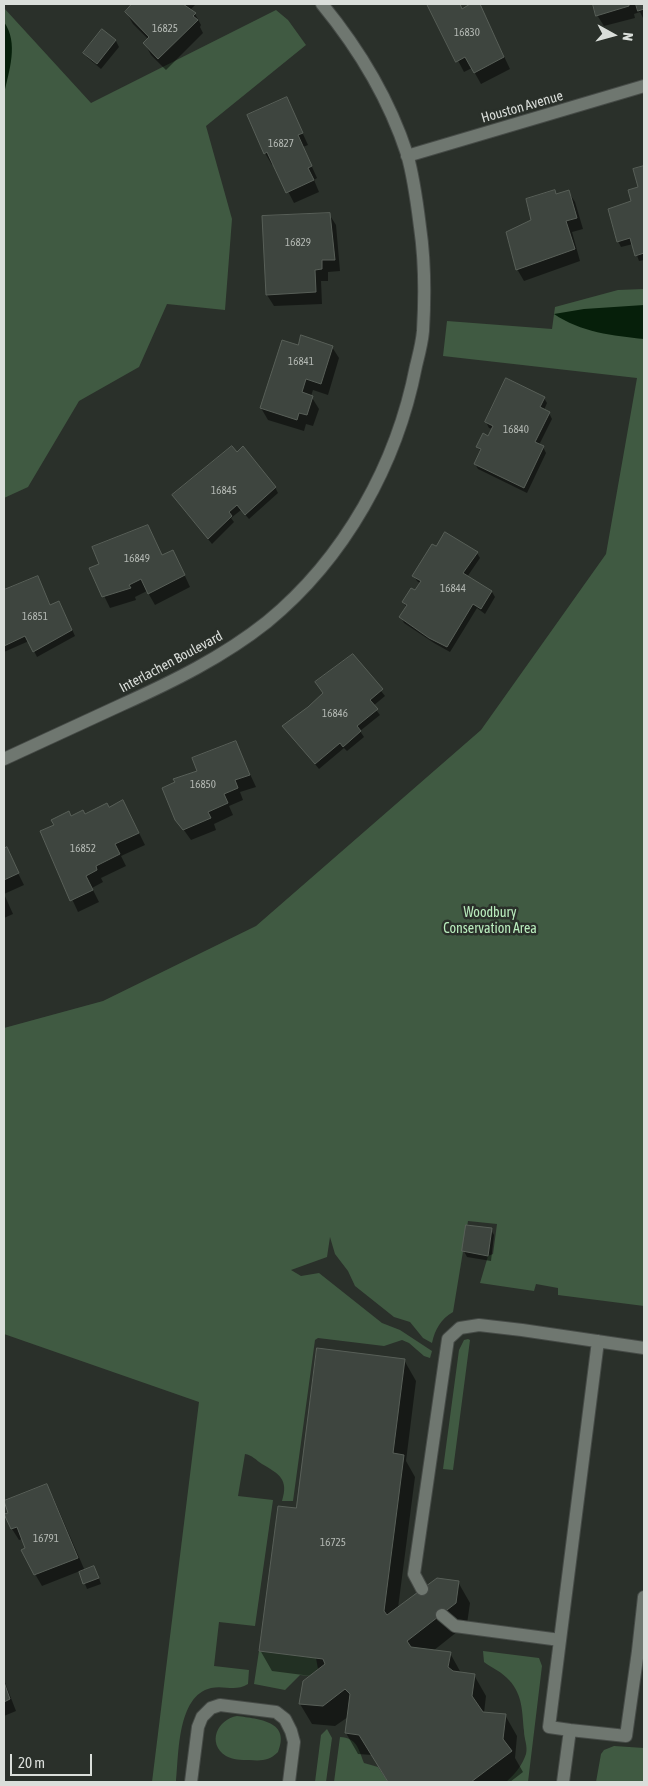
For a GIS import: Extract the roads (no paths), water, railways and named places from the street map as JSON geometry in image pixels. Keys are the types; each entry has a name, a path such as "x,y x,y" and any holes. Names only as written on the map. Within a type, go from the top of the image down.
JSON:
{"street":[{"name":"Interlachen Boulevard","path":"4,760 170,683 224,653 267,621 300,591 341,543 372,491 395,442 412,391 423,333 423,246 417,202 407,156 380,91 363,59 342,28 322,4"},
{"name":"Houston Avenue","path":"407,156 644,86"},
{"path":"422,1588 414,1574 448,1339 460,1328 479,1325 644,1348"},
{"path":"598,1341 549,1727 626,1736 641,1651 644,1597"},
{"path":"442,1615 454,1626 460,1628 560,1640"},
{"path":"191,1782 198,1727 202,1717 211,1708 220,1705 276,1712 285,1719 294,1742 289,1782"},
{"path":"563,1782 570,1730"}],"park label":[{"name":"Woodbury Conservation Area","path":"490,922"}]}
